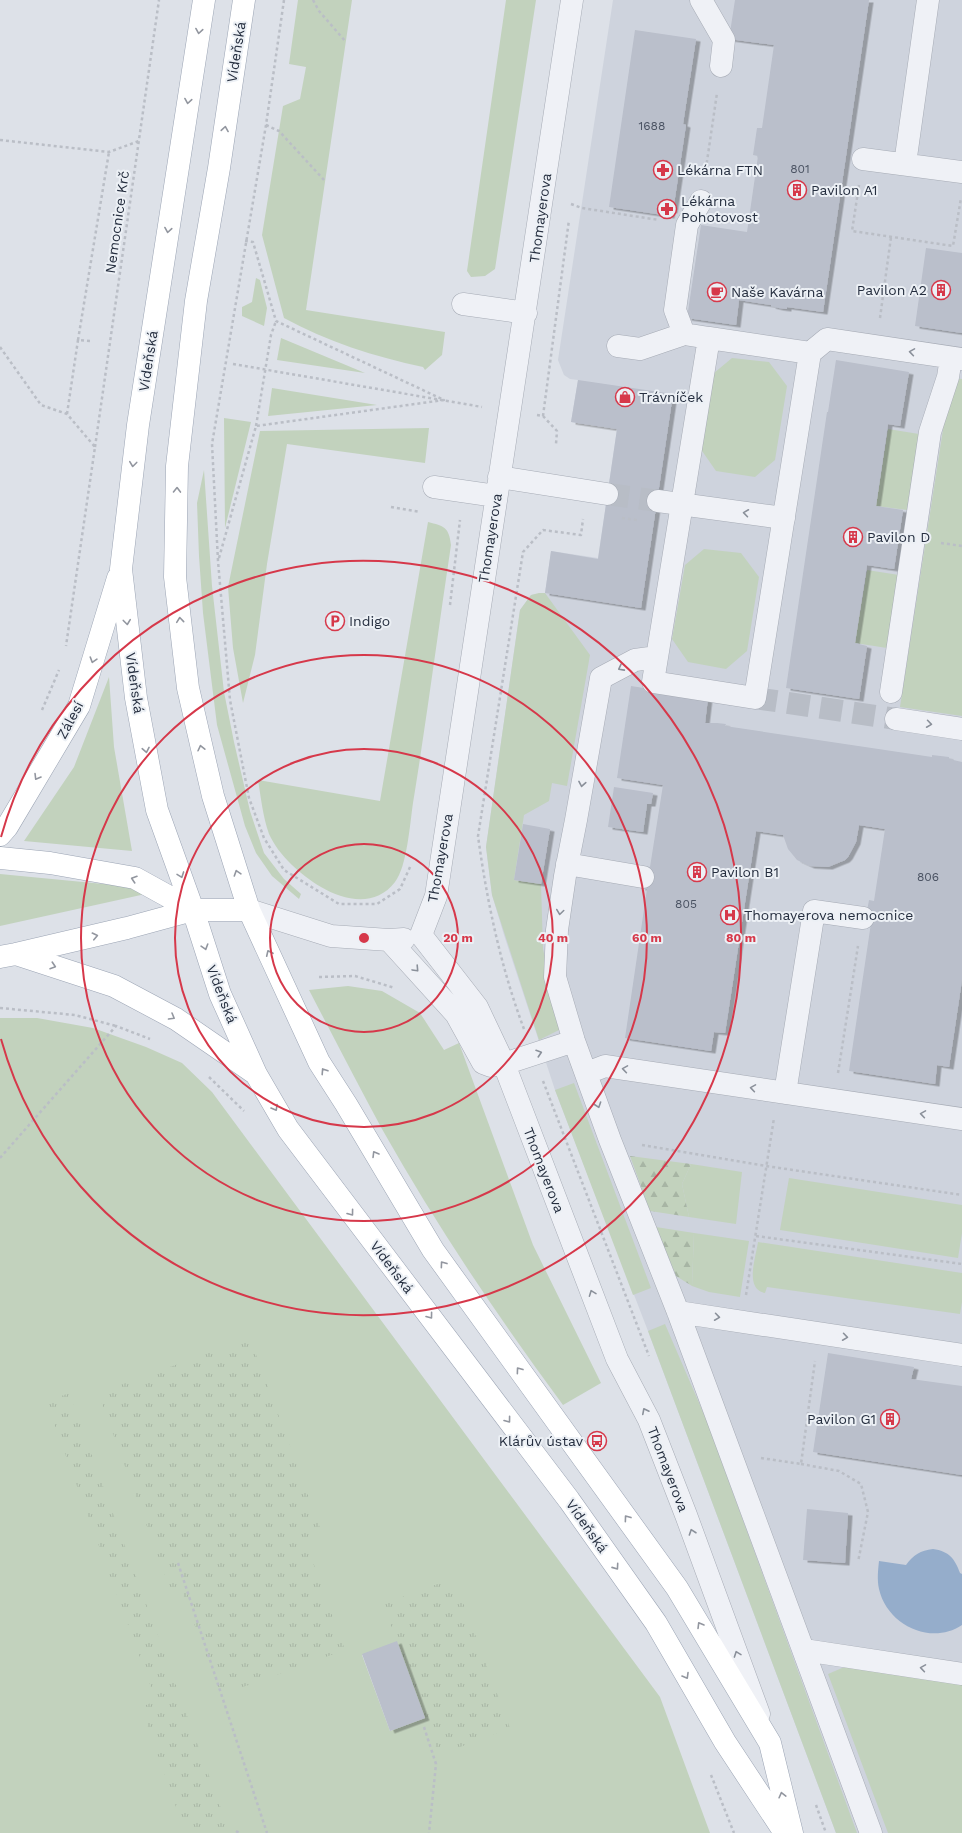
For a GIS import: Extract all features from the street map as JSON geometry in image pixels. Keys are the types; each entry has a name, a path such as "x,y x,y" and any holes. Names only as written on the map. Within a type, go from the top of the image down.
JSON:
{"main road":[{"name":"Vídeňská","path":"204,0 138,425 121,569 136,698 157,810 194,910 220,994 256,1074 288,1128 569,1500 656,1623 725,1742 785,1833"},
{"name":"Vídeňská","path":"244,0 194,317 177,466 175,577 188,688 212,796 249,910 319,1062 433,1250 677,1588 770,1743 792,1833"},
{"name":"Zálesí","path":"0,835 7,827 79,706 121,569"},
{"path":"0,858 50,863 135,878 194,910"},
{"path":"8,956 127,928 194,910 249,910"},
{"path":"8,956 114,986 176,1020 256,1074"}],"street":[{"name":"Thomayerova","path":"572,0 526,313 436,896 421,935 477,1007 504,1064 618,1359 649,1420 686,1515 770,1743"},
{"path":"701,0 724,40 721,66"},
{"path":"905,164 928,0"},
{"path":"863,159 962,172"},
{"path":"684,334 675,310 688,225 701,201"},
{"path":"463,304 526,313"},
{"path":"618,346 640,349 684,334 810,353"},
{"path":"709,338 654,682 755,698 810,353 827,339 956,359 948,377 930,432 891,692"},
{"path":"434,487 498,487 607,494"},
{"path":"658,501 784,518"},
{"path":"657,658 635,660 601,678 567,864 557,930 556,977 574,1041 587,1073 610,1140 678,1312 871,1833"},
{"path":"896,719 962,729"},
{"path":"567,864 643,877"},
{"path":"249,910 331,936 389,940 406,939 421,935"},
{"path":"785,1093 814,911 863,918"},
{"path":"389,940 456,1014 483,1063 491,1066 504,1064 574,1041"},
{"path":"587,1073 605,1066 962,1120"},
{"path":"678,1312 962,1354"},
{"path":"804,1650 962,1674"}],"path":[{"name":"Nemocnice Krč","path":"66,648 159,0"},
{"path":"284,0 266,125 245,241 229,352 212,444 218,561 230,700 250,798 264,838 284,870 340,904 377,904 400,890 413,862"},
{"path":"313,0 319,12 346,42"},
{"path":"701,201 721,66"},
{"path":"266,125 279,131 324,180"},
{"path":"0,140 110,152 139,141"},
{"path":"67,414 110,152"},
{"path":"863,159 852,231 953,246 962,190"},
{"path":"570,212 572,196"},
{"path":"571,204 582,208 688,225"},
{"path":"543,416 569,219"},
{"path":"880,321 891,238"},
{"path":"218,561 256,426 271,335 276,321 253,242 245,241"},
{"path":"276,321 444,400"},
{"path":"78,340 90,341"},
{"path":"0,347 41,405 67,414 95,447"},
{"path":"233,364 486,407"},
{"path":"256,426 444,400"},
{"path":"536,414 543,416 558,431 556,444"},
{"path":"391,507 421,512"},
{"path":"510,992 484,877 478,836 523,552 543,530 581,535 584,512"},
{"path":"618,517 638,520"},
{"path":"449,612 461,520 455,519"},
{"path":"42,711 59,669"},
{"path":"833,1100 863,918"},
{"path":"319,978 355,976 396,989"},
{"path":"0,1008 75,1015 116,1026 152,1039"},
{"path":"0,1158 116,1026"},
{"path":"741,1321 756,1236 773,1121 785,1093"},
{"path":"610,1140 766,1166 962,1195"},
{"path":"756,1236 962,1264"},
{"path":"801,1464 819,1333"},
{"path":"730,1453 839,1471 861,1484 868,1512 858,1562"},
{"path":"178,1563 267,1833"},
{"path":"424,1727 436,1764 429,1833"}],"shaded area":[{"name":"Thomayerova nemocnice","path":"613,0 962,0 962,1833 836,1833 648,1331 555,1090 492,895 486,847 520,610 531,595 545,593 551,551 598,558 617,429 571,422 578,380 570,379 564,375 558,360"}],"green space":[{"path":"298,0 352,0 306,310 445,332 442,355 425,370 423,367 369,353 334,341 284,318 262,235 283,106 300,99 306,67 289,64"},
{"path":"506,0 536,0 495,269 485,276 471,277 467,271"},
{"path":"256,278 260,280 267,308 264,326 242,316 242,307 252,302"},
{"path":"281,338 365,373 277,360"},
{"path":"732,358 769,362 787,386 775,460 755,477 716,471 700,448 714,373"},
{"path":"951,378 962,379 962,716 900,707"},
{"path":"272,388 377,405 268,416"},
{"path":"224,418 251,422 225,528"},
{"path":"429,428 425,463 287,444 267,564 255,655 243,703 233,648 228,587 260,431"},
{"path":"888,429 919,434 907,510 876,506"},
{"path":"204,470 212,586 224,692 234,742 250,811 264,853 284,879 301,894 299,899 272,876 256,853 245,826 217,725 203,613 199,556 197,503"},
{"path":"428,522 445,528 449,534 451,545 405,856 399,875 395,882 379,895 360,899 340,896 321,887 298,871 273,842 267,828 258,780 380,801"},
{"path":"704,549 741,553 759,577 747,651 726,669 688,662 672,639 685,565"},
{"path":"867,570 899,575 887,648 855,643"},
{"path":"545,593 590,655 567,786 552,783 549,801 524,815 514,880 541,884 543,949 561,1029 539,1040 492,895 486,847 520,610 531,595"},
{"path":"109,677 114,747 132,851 24,841 74,767"},
{"path":"0,874 145,888 150,893 0,926"},
{"path":"348,986 382,991 420,1013 444,1050 459,1043 533,1245 601,1383 563,1405 491,1304 424,1200 382,1129 309,990"},
{"path":"0,1018 37,1018 93,1028 146,1047 182,1063 212,1092 660,1697 710,1833 0,1833","holes":["397,1642 425,1718 390,1731 362,1655"]},
{"path":"574,1083 651,1288 633,1295 555,1090"},
{"path":"630,1156 691,1164 682,1184 689,1217 650,1211"},
{"path":"691,1164 742,1172 736,1224 689,1217 682,1184"},
{"path":"789,1178 962,1205 962,1233 958,1258 780,1230"},
{"path":"656,1227 694,1233 692,1286 676,1276"},
{"path":"694,1233 749,1241 740,1297 709,1292 692,1286"},
{"path":"758,1242 962,1273 962,1302 960,1314 767,1287 765,1293 759,1290 753,1279"},
{"path":"665,1324 706,1419 857,1833 836,1833 648,1331"},
{"path":"250,1338 323,1536 306,1543 345,1650 221,1695 181,1589 171,1592 98,1393"},
{"path":"69,1393 230,1833 177,1833 184,1830 141,1707 156,1701 46,1402"},
{"path":"454,1578 510,1728 439,1755 383,1604"},
{"path":"849,1665 962,1684 962,1833 888,1833 828,1674"}],"water":[{"path":"933,1549 939,1550 951,1556 962,1574 962,1625 950,1631 937,1633 924,1632 901,1622 891,1613 884,1602 878,1582 879,1561 906,1565 918,1554"}],"building":[{"name":"Pavilon A1","path":"735,0 869,0 823,312 787,307 787,309 779,308 771,305 739,300 736,325 687,318 701,225 747,232 758,156 753,155 757,128 762,128 774,45 729,39"},
{"path":"635,30 696,39 683,124 686,125 673,211 671,210 670,216 609,207"},
{"name":"Pavilon A2","path":"926,248 962,253 962,333 915,326"},
{"name":"Pavilon D","path":"836,360 909,372 900,426 888,424 876,506 903,510 894,569 867,565 855,643 867,646 859,699 786,688"},
{"path":"578,380 673,394 641,608 545,593 551,551 598,559 617,429 571,422"},
{"name":"Pavilon B1","path":"631,686 708,698 705,723 726,724 725,726 932,757 932,755 949,757 949,759 962,762 962,980 949,1067 937,1065 935,1084 849,1071 871,923 867,911 869,900 874,901 885,829 859,825 856,842 848,857 845,860 828,867 810,866 797,860 788,849 783,835 756,831 725,1033 714,1032 711,1051 625,1038 647,889 641,888 645,866 650,867 663,785 617,778"},
{"path":"614,787 653,793 651,804 647,804 643,832 608,827"},
{"path":"523,824 550,829 541,884 514,880"},
{"name":"Pavilon G1","path":"828,1353 914,1367 911,1379 962,1386 962,1475 813,1452"},
{"path":"807,1509 848,1513 845,1563 803,1560"},
{"path":"397,1641 425,1718 390,1731 362,1654"}],"tunnel":[{"path":"607,494 658,501"},
{"path":"755,698 896,719"}],"place":[{"name":"Lékárna FTN","path":"663,170"},
{"name":"Pavilon A1","path":"797,190"},
{"name":"Lékárna Pohotovost","path":"667,209"},
{"name":"Pavilon A2","path":"941,290"},
{"name":"Naše Kavárna","path":"717,292"},
{"name":"Trávníček","path":"625,397"},
{"name":"Pavilon D","path":"853,537"},
{"name":"Indigo","path":"335,621"},
{"name":"Pavilon B1","path":"697,872"},
{"name":"Thomayerova nemocnice","path":"730,915"},
{"name":"Pavilon G1","path":"890,1419"},
{"name":"Klárův ústav","path":"597,1441"}]}
